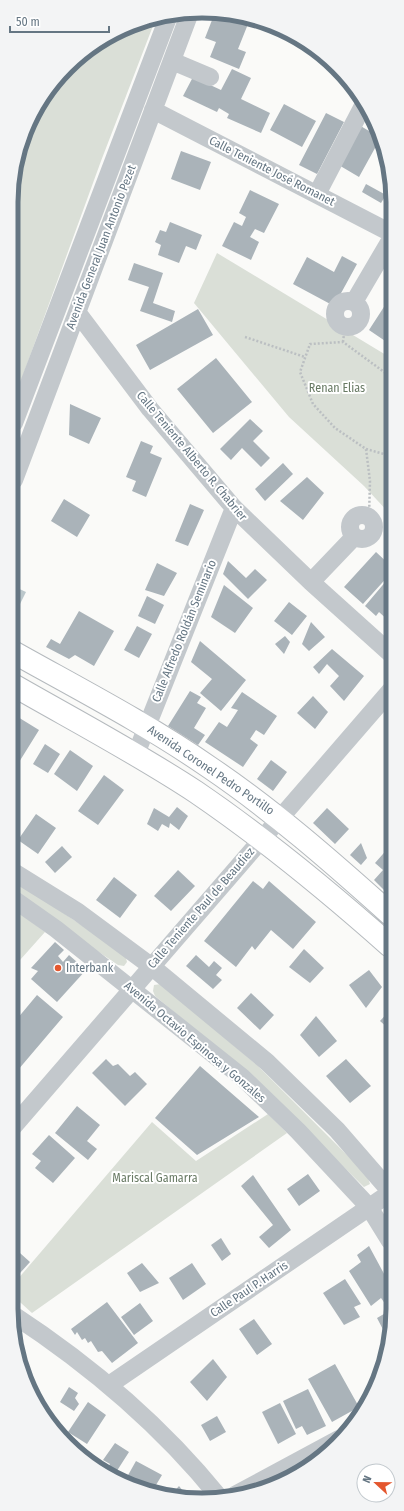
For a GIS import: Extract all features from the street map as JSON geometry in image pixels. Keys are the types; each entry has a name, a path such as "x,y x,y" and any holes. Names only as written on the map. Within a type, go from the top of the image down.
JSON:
{"main road":[{"name":"Avenida Coronel Pedro Portillo","path":"18,655 146,726 210,767 280,818 386,911"},
{"path":"18,688 136,754 196,792 321,885 386,942"}],"street":[{"name":"Avenida General Juan Antonio Pezet","path":"18,469 188,18"},
{"name":"Avenida General Juan Antonio Pezet","path":"18,412 166,22"},
{"path":"172,61 210,77"},
{"name":"Calle Teniente José Romanet","path":"153,110 386,230"},
{"path":"317,194 361,110"},
{"path":"344,334 359,320 361,312 354,302 386,248"},
{"name":"Calle Teniente Alberto R. Chabrier","path":"77,312 150,409 234,508 311,582 386,650"},
{"name":"Calle Alfredo Roldán Seminario","path":"136,754 234,508"},
{"path":"311,582 354,537 350,530 351,521 361,515 369,517"},
{"name":"Calle Teniente Paul de Beaudiez","path":"18,1121 386,695"},
{"path":"18,875 78,912 151,966 267,1062 337,1130 386,1187"},
{"name":"Avenida Octavio Espinosa y Gonzales","path":"18,902 56,929 132,988 242,1077 298,1131 369,1207 386,1235"},
{"name":"Calle Paul P. Harris","path":"109,1385 386,1195"},
{"path":"19,1325 57,1345 109,1385 177,1449 215,1493"},
{"path":"249,1487 324,1446"}],"path":[{"path":"386,373 344,334 310,344 300,372 313,404 334,428 366,449 386,455"},
{"path":"245,337 305,357"},
{"path":"366,449 370,481 369,517"}],"green space":[{"path":"154,24 101,161 18,389 18,190 24,154 32,132 43,110 56,90 72,72 90,56 121,37"},
{"name":"Renan Elias","path":"217,253 386,355 386,510 364,486 289,417 194,303"},
{"path":"18,883 125,954 127,962 124,966 118,965 18,897"},
{"path":"18,912 45,932 18,962"},
{"path":"161,984 258,1066 367,1175 370,1184 364,1187 251,1076 155,996 153,991 154,985"},
{"name":"Mariscal Gamarra","path":"268,1114 287,1133 32,1313 18,1300 18,1279 152,1122 196,1161"}],"shaded area":[{"path":"18,588 26,592 18,608"}],"building":[{"path":"213,18 248,24 238,49 246,52 239,69 210,57 216,42 205,38"},
{"path":"232,69 251,78 241,99 270,113 261,133 227,118 229,114 219,108 217,112 183,96 193,77 221,90"},
{"path":"284,104 316,121 302,147 270,130"},
{"path":"326,113 344,122 317,174 299,165"},
{"path":"359,125 372,133 377,145 359,177 337,164"},
{"path":"181,151 211,162 200,190 171,179"},
{"path":"366,184 386,195 381,203 362,192"},
{"path":"250,190 279,204 264,233 255,229 250,237 259,242 251,260 222,246 234,222 242,226 246,217 239,213"},
{"path":"170,222 202,235 196,250 186,246 179,263 158,255 161,245 155,242 160,230 166,232"},
{"path":"342,256 357,264 334,306 293,284 307,257 334,272"},
{"path":"134,263 163,273 153,303 175,311 172,322 140,311 149,287 128,280"},
{"path":"386,304 386,342 369,330"},
{"path":"198,309 213,335 150,370 136,345"},
{"path":"216,358 252,402 213,433 177,389"},
{"path":"70,404 101,418 89,444 69,435"},
{"path":"250,419 263,431 253,441 270,458 261,467 242,448 231,460 220,449"},
{"path":"141,441 153,446 150,453 162,458 146,497 132,491 136,481 126,477"},
{"path":"283,463 293,474 265,501 255,489"},
{"path":"307,477 324,493 303,520 280,501"},
{"path":"64,499 90,515 77,537 51,521"},
{"path":"190,504 204,510 188,546 175,541"},
{"path":"376,552 386,561 386,579 363,604 344,587"},
{"path":"228,561 246,578 255,569 267,580 248,599 223,574"},
{"path":"157,563 177,573 164,596 145,590"},
{"path":"386,581 386,618 379,612 376,616 365,606"},
{"path":"224,585 253,608 235,633 211,617"},
{"path":"147,596 164,605 155,624 138,616"},
{"path":"289,602 307,616 292,635 274,621"},
{"path":"79,611 114,631 94,666 75,655 69,659 46,647 51,639 60,644"},
{"path":"311,622 325,637 309,651 302,644"},
{"path":"137,626 152,634 139,658 124,650"},
{"path":"285,636 290,642 284,654 275,644"},
{"path":"200,641 246,680 221,711 200,693 212,679 191,662"},
{"path":"332,649 364,676 344,701 330,686 339,676 327,664 319,674 313,667"},
{"path":"190,691 201,697 197,703 206,708 194,728 205,735 198,745 168,726"},
{"path":"242,692 277,716 264,735 256,730 250,739 258,745 243,767 205,742 219,722 227,727 238,710 231,708"},
{"path":"313,696 328,712 315,729 297,713"},
{"path":"18,717 39,730 18,764"},
{"path":"45,744 60,754 48,773 33,764"},
{"path":"70,750 93,766 77,791 54,774"},
{"path":"271,760 287,772 273,791 257,779"},
{"path":"104,775 124,790 98,825 78,811"},
{"path":"177,807 188,816 179,830 170,823 169,828 162,824 158,831 147,824 154,808 169,817"},
{"path":"327,808 349,829 335,844 313,823"},
{"path":"36,814 56,828 38,854 18,840"},
{"path":"361,843 367,858 361,865 350,855"},
{"path":"62,846 72,857 55,873 45,862"},
{"path":"386,851 385,891 374,880 383,870 375,863"},
{"path":"178,870 195,886 171,911 154,896"},
{"path":"114,877 137,895 120,918 96,900"},
{"path":"253,881 263,889 269,881 316,922 293,949 271,930 255,950 252,946 236,967 204,941"},
{"path":"55,942 64,950 58,956 63,962 69,955 86,970 57,1002 31,979 38,971 31,968"},
{"path":"304,949 324,968 310,983 289,967"},
{"path":"196,955 209,967 214,961 222,968 216,975 222,980 213,989 186,966"},
{"path":"369,970 382,987 366,1008 349,985"},
{"path":"251,993 274,1015 260,1030 237,1008"},
{"path":"37,995 63,1017 18,1070 18,1018"},
{"path":"386,1014 386,1026 380,1021"},
{"path":"316,1016 337,1041 319,1057 300,1035"},
{"path":"106,1059 113,1066 118,1064 130,1076 135,1072 147,1084 125,1106 92,1073"},
{"path":"346,1059 371,1086 350,1103 326,1076"},
{"path":"200,1066 259,1117 197,1155 155,1118"},
{"path":"77,1106 100,1125 87,1141 97,1149 88,1160 55,1133"},
{"path":"49,1135 75,1158 53,1183 35,1168 41,1161 32,1154"},
{"path":"308,1174 320,1191 299,1206 287,1189"},
{"path":"253,1175 291,1230 269,1248 259,1237 273,1225 241,1186"},
{"path":"221,1238 231,1254 222,1261 211,1245"},
{"path":"369,1246 386,1277 386,1305 381,1298 371,1306 349,1271 361,1262 357,1255"},
{"path":"18,1251 30,1262 18,1275"},
{"path":"142,1263 159,1283 140,1292 127,1273"},
{"path":"192,1263 206,1284 183,1300 169,1278"},
{"path":"345,1279 361,1304 354,1307 360,1317 344,1325 323,1293"},
{"path":"107,1302 138,1343 112,1363 102,1351 98,1352 91,1341 88,1343 85,1338 82,1340 77,1332 75,1335 71,1329"},
{"path":"140,1303 153,1321 134,1335 121,1317"},
{"path":"386,1313 384,1332 377,1318"},
{"path":"254,1319 272,1344 257,1355 239,1329"},
{"path":"213,1359 227,1377 207,1401 190,1382"},
{"path":"335,1364 358,1406 357,1408 332,1422 308,1379"},
{"path":"69,1387 78,1393 75,1398 79,1404 74,1411 60,1402"},
{"path":"308,1389 326,1426 307,1435 302,1426 296,1429 283,1401"},
{"path":"88,1402 106,1415 87,1444 68,1432"},
{"path":"280,1403 296,1434 278,1444 262,1412"},
{"path":"217,1416 226,1432 210,1441 201,1425"},
{"path":"115,1443 129,1452 116,1472 108,1467 110,1464 103,1460"},
{"path":"136,1461 162,1475 155,1487 127,1477"},
{"path":"179,1486 184,1492 178,1491 175,1490"}],"place":[{"name":"Interbank","path":"58,968"}]}
